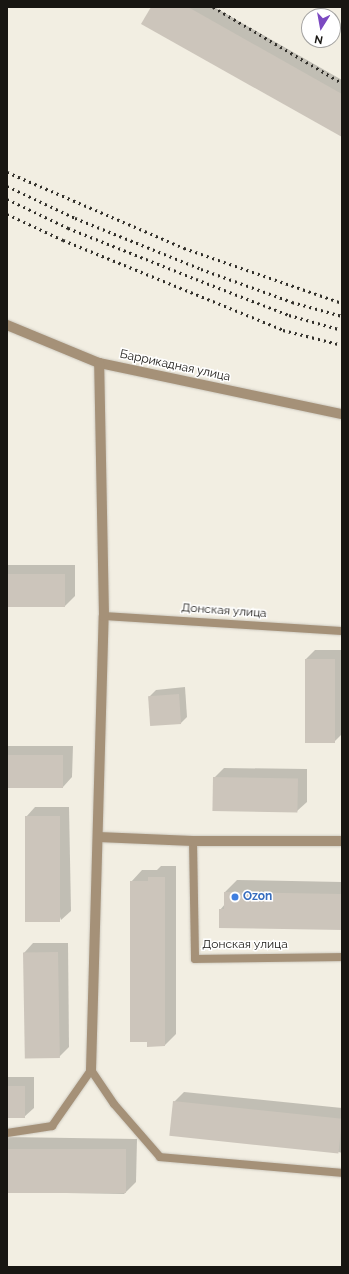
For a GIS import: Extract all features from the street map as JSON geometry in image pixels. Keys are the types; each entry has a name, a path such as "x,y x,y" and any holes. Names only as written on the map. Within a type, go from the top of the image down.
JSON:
{"street":[{"name":"Баррикадная улица","path":"7,325 99,363 342,414"},
{"path":"91,1070 104,616 99,363"},
{"path":"98,837 193,841 342,841"}],"lane":[{"name":"Донская улица","path":"104,616 342,631"},
{"name":"Донская улица","path":"193,841 195,959 342,957"},
{"path":"7,1133 52,1126 91,1070 114,1104 160,1157 342,1173"}],"building":[{"path":"151,7 188,7 342,94 342,137 141,24"},
{"path":"7,574 65,574 65,607 7,607"},
{"path":"305,659 335,659 335,743 305,743"},
{"path":"179,694 181,724 150,726 148,696"},
{"path":"7,755 63,755 63,788 7,788"},
{"path":"213,777 298,778 297,812 212,811"},
{"path":"25,816 60,816 60,922 25,922"},
{"path":"148,877 165,877 165,1046 147,1047 147,1042 130,1042 130,881 148,881"},
{"path":"224,892 342,894 342,930 219,928 219,909 224,909"},
{"path":"58,952 60,1058 25,1059 23,953"},
{"path":"7,1086 25,1086 25,1118 7,1118"},
{"path":"173,1101 342,1119 338,1154 169,1136"},
{"path":"7,1149 126,1149 126,1193 7,1193"}],"railway":[{"path":"213,7 342,83"},
{"path":"7,172 184,248 342,303"},
{"path":"7,186 75,218 201,269 292,302 342,316"},
{"path":"7,199 68,228 196,279 289,315 342,330"},
{"path":"7,214 63,240 283,330 342,345"}],"place":[{"name":"Ozon","path":"235,897"}]}
